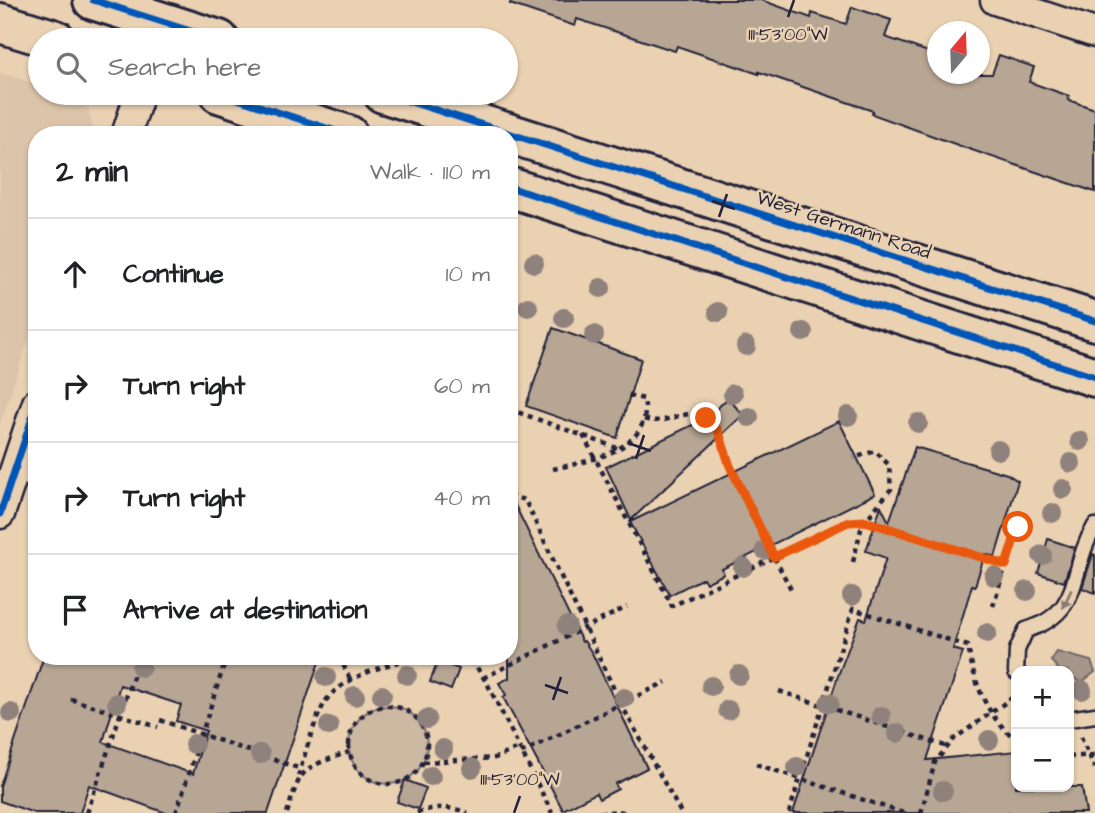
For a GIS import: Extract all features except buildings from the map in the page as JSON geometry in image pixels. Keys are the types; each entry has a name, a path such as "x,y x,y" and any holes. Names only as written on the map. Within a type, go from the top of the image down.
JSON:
{"main road":[{"path":"93,0 185,28"},
{"path":"0,23 28,32"},
{"path":"256,105 320,126"},
{"name":"West Germann Road","path":"420,105 486,126"},
{"name":"West Germann Road","path":"518,136 1095,321"},
{"path":"518,190 1095,377"}],"street":[{"path":"995,0 1095,33"},
{"path":"129,126 136,105"},
{"path":"0,514 25,477 28,458"}],"lane":[{"path":"1016,666 1017,650 1026,630 1049,623 1066,605 1095,526"},
{"path":"1074,720 1095,715"}],"path":[{"path":"553,469 595,459 634,438 645,419 644,399 626,395"},
{"path":"518,412 618,448"},
{"path":"645,419 657,423 669,421 680,414 694,415 706,418 718,430 730,466 793,593"},
{"path":"583,435 672,606 848,522 865,521 1006,565"},
{"path":"853,562 865,521 891,489 889,465 875,451 854,458"},
{"path":"518,498 525,500 621,704 681,813"},
{"path":"993,606 1018,527"},
{"path":"518,661 627,607"},
{"path":"789,813 853,609 968,646 975,683 1003,730 1011,736"},
{"path":"87,813 137,665"},
{"path":"176,813 224,665"},
{"path":"343,665 351,681"},
{"path":"287,813 324,703 337,687 393,665"},
{"path":"474,665 552,813"},
{"path":"483,678 510,665"},
{"path":"423,762 495,758 519,750 666,682"},
{"path":"779,691 948,747"},
{"path":"71,699 158,727"},
{"path":"921,813 935,762 954,739 1011,699"},
{"path":"390,705 415,716 423,727 427,746 423,762 411,777 398,783 384,784 359,773 349,752 349,734 355,722 377,707 390,705"},
{"path":"160,720 301,769"},
{"path":"1074,725 1095,768"},
{"path":"298,776 314,765 349,752"},
{"path":"1074,757 1095,755"},
{"path":"755,764 903,813"},
{"path":"416,813 432,807 450,807 468,813"},
{"path":"599,813 628,813"}],"shaded area":[{"path":"0,73 28,81 28,105 85,105 93,126 28,126 28,342 0,424"},
{"path":"1057,652 1091,661 1095,672 1082,682 1074,678 1074,666 1056,666 1051,661"},
{"path":"388,706 403,709 416,717 424,730 427,745 424,760 416,773 403,781 388,784 373,781 360,773 352,760 349,745 352,730 360,717 373,709"}],"cycle path":[{"path":"93,0 181,28"},
{"path":"256,105 320,126"},
{"path":"420,105 486,126"},
{"path":"518,136 1095,321"},
{"path":"518,190 1095,377"},
{"path":"0,514 28,430"}],"route":[{"path":"706,418 718,430 730,466 774,557 848,522 865,521 1006,565 1018,527"}]}
